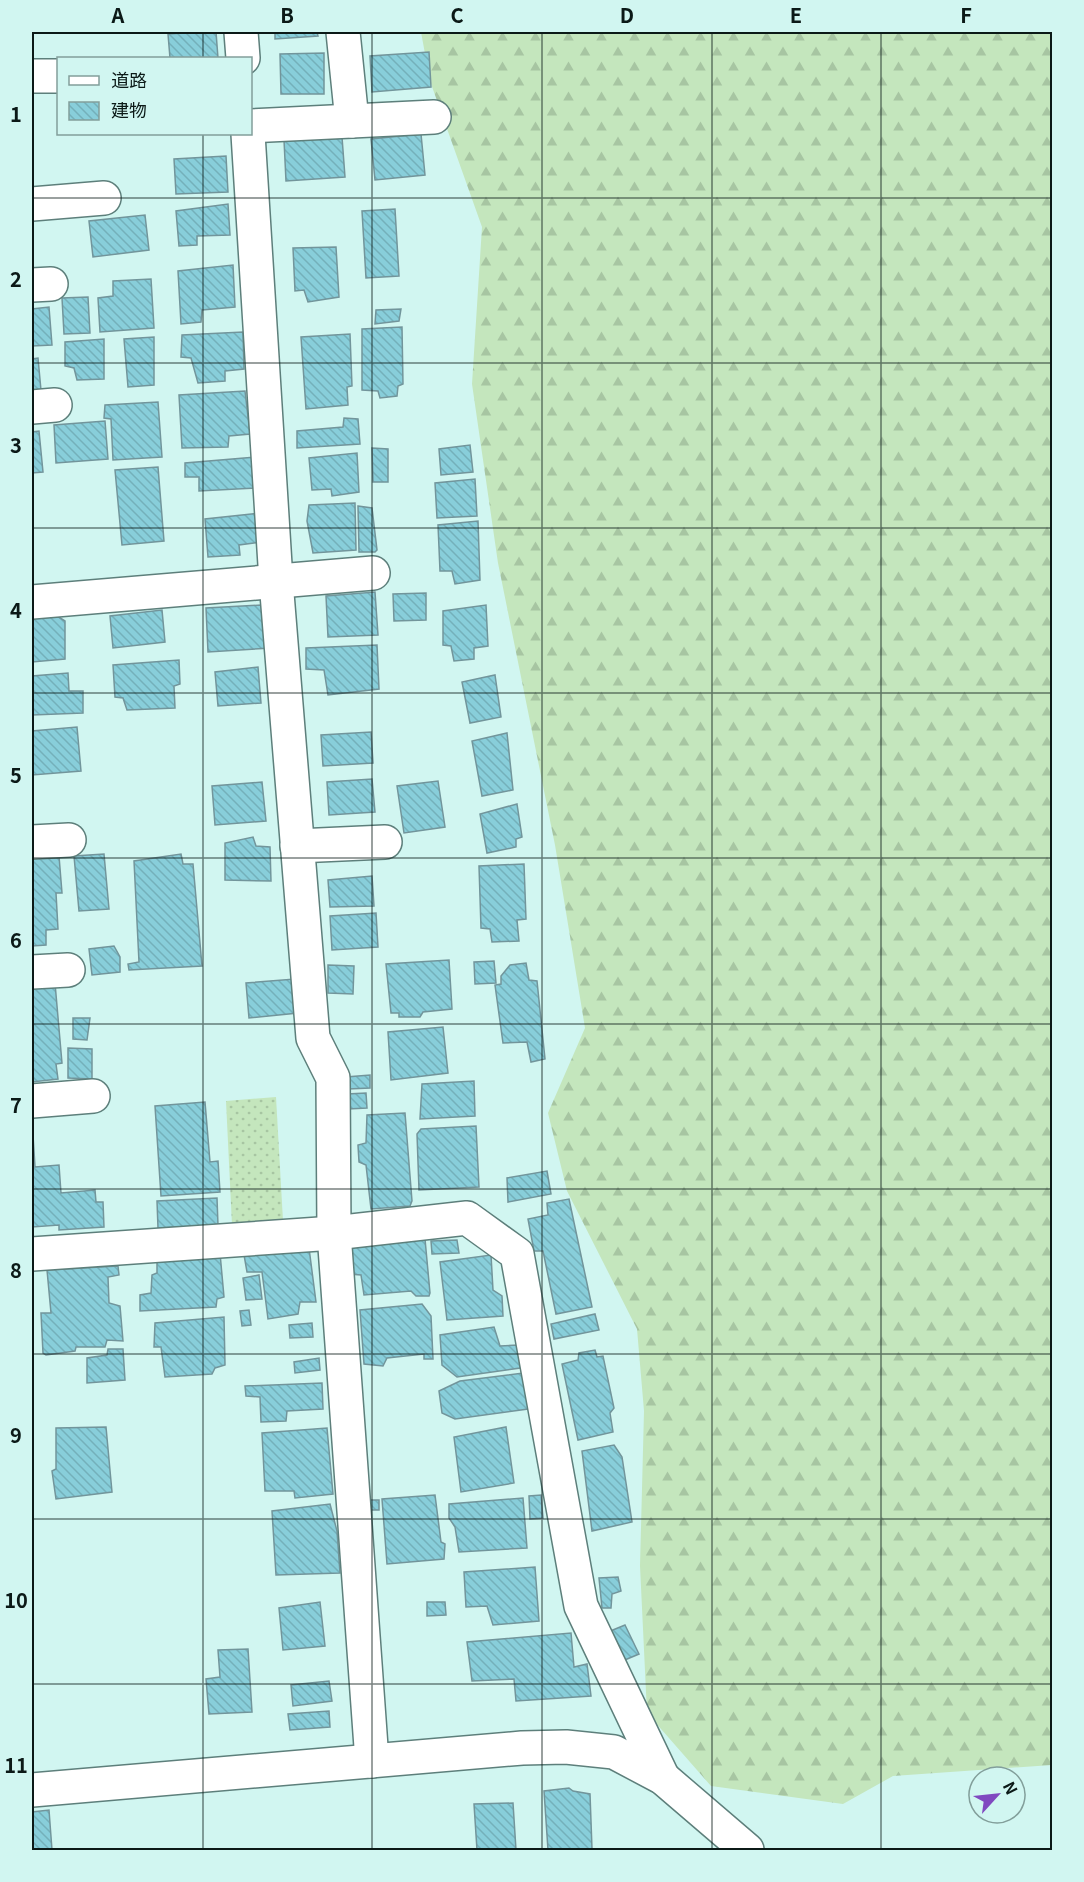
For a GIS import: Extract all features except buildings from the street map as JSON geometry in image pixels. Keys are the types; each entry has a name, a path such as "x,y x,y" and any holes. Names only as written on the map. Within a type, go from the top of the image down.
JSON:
{"street":[{"path":"242,32 243,57"},
{"path":"343,32 352,121"},
{"path":"32,76 57,76"},
{"path":"252,126 434,117"},
{"path":"248,135 276,581 313,1038 333,1078 334,1233 372,1761"},
{"path":"32,204 104,198"},
{"path":"32,602 373,573"},
{"path":"32,842 69,840"},
{"path":"297,846 385,842"},
{"path":"32,972 69,970"},
{"path":"32,1101 93,1096"},
{"path":"32,1254 334,1233 467,1218 517,1254 581,1606 663,1778"},
{"path":"32,1790 522,1748 566,1747 614,1752 663,1778 747,1851"}],"green space":[{"path":"421,32 1052,32 1052,1765 967,1765 967,1771 893,1776 843,1804 711,1786 647,1713 640,1566 644,1411 637,1329 567,1191 548,1113 585,1028 555,845 498,563 472,384 482,227 430,81"},
{"path":"276,1097 283,1221 232,1225 226,1101"}]}
